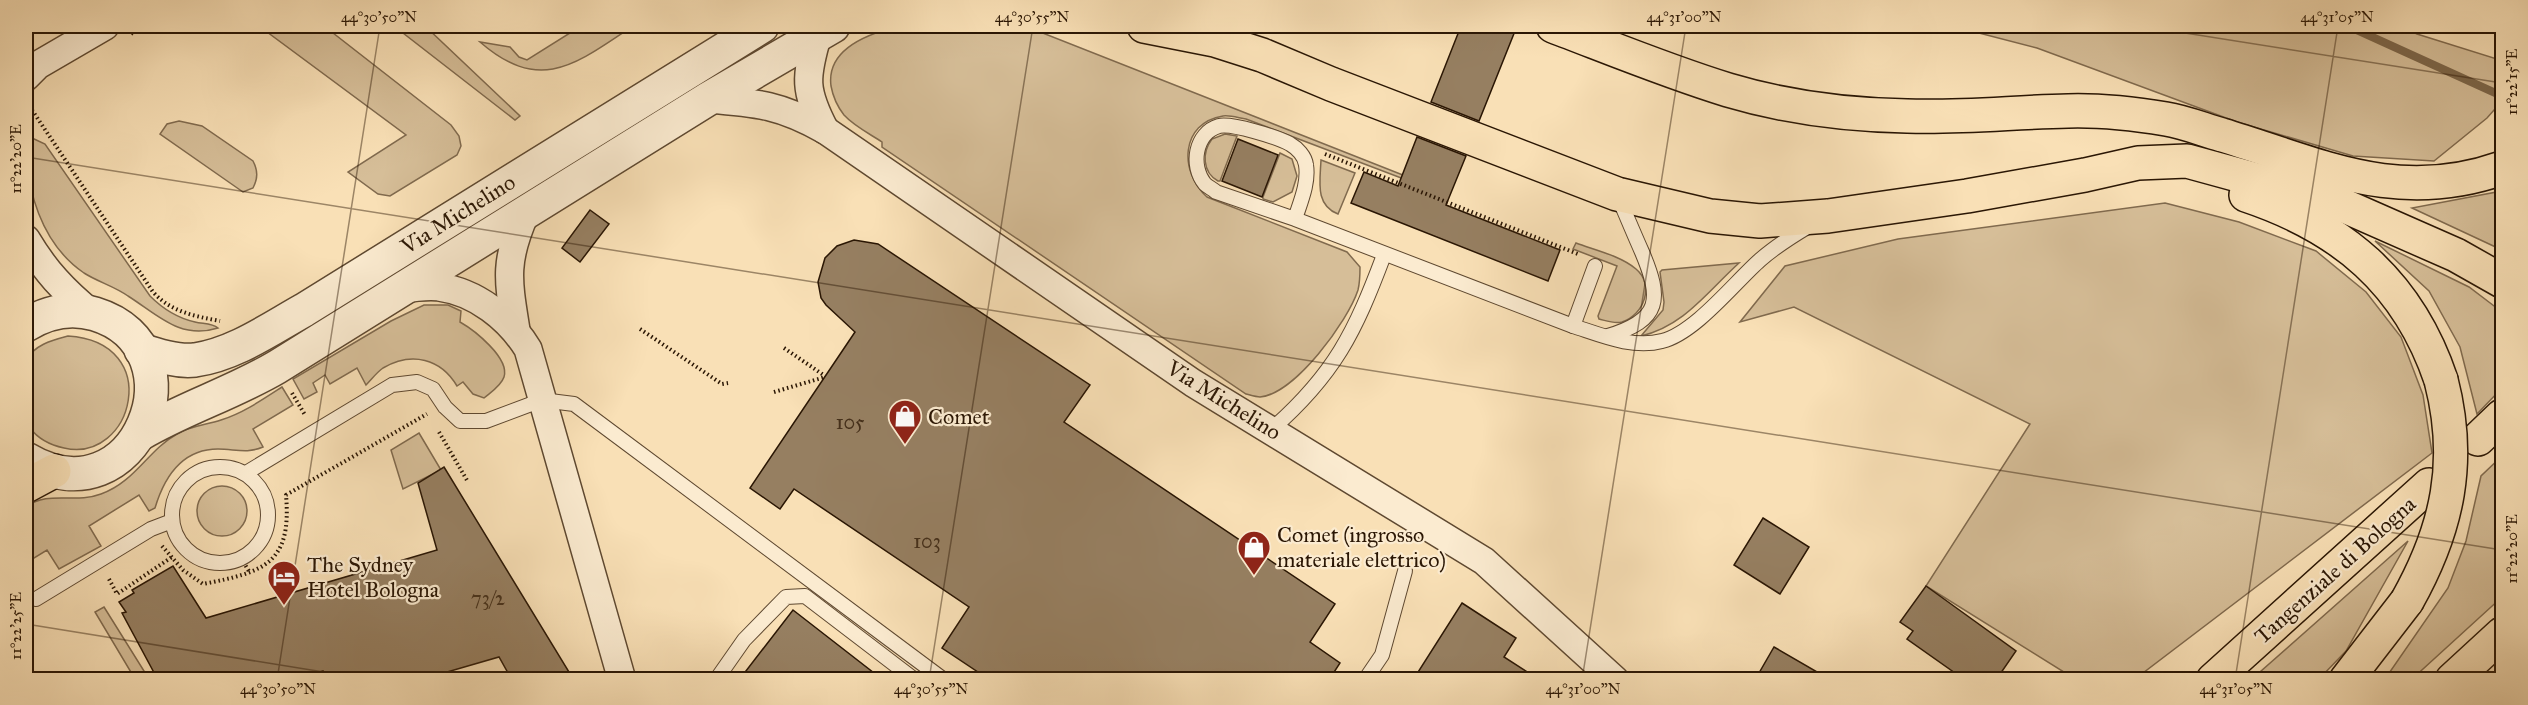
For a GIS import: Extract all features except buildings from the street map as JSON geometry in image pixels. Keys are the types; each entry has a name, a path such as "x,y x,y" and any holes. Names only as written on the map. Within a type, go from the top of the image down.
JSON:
{"main road":[{"path":"1144,26 1215,40 1262,55 1330,84 1617,194 1710,216 1760,221 1828,216 1903,206 2085,175 2138,163 2187,161 2326,199"},
{"path":"1219,26 1262,55"},
{"path":"1553,26 1682,75 1731,91 1789,104 1907,117 2094,112 2168,119 2328,171 2370,180 2429,184 2466,178 2502,168"},
{"path":"2094,112 2164,131 2244,158 2326,199 2456,255 2502,281"},
{"path":"2085,175 2187,177 2259,199 2328,233 2370,264 2391,286 2420,328 2441,380 2448,408 2452,460 2449,486 2437,537 2407,601 2346,680"},
{"path":"2478,439 2502,416"},
{"path":"26,486 40,465"},
{"name":"Tangenziale di Bologna","path":"2213,680 2429,485"},
{"path":"2452,680 2502,634"}],"street":[{"path":"26,75 49,58 105,26"},
{"name":"Via Michelino","path":"141,351 176,359 194,360 238,346 304,310 762,26"},
{"name":"Via Michelino","path":"140,434 180,412 255,380 708,99 825,30"},
{"name":"Via Michelino","path":"825,30 809,64 808,87 811,104 825,130"},
{"name":"Via Michelino","path":"708,99 777,108 798,115 825,130 1193,383 1484,561 1615,680"},
{"name":"Via Michelino","path":"516,330 508,266 513,241 525,214"},
{"path":"26,239 40,263 63,291 92,314"},
{"name":"Via Michelino","path":"406,288 438,287 468,295 490,308 516,330 528,349 622,680"},
{"path":"26,325 52,313 69,310 92,314 118,325 131,337 148,366 152,401 140,434 118,458 103,466 71,473 40,465"}],"lane":[{"path":"1295,219 1304,194 1306,175 1306,166 1301,153 1290,144 1237,127 1220,126 1207,132 1199,143 1196,157 1199,172 1205,184 1216,192 1295,219 1573,326 1606,337 1640,344 1663,341 1683,332 1760,260 1785,240 1828,216"},
{"path":"1606,337 1629,330 1644,319 1652,308 1655,296 1653,278 1617,194"},
{"path":"1271,430 1300,405 1341,352 1359,320 1384,255"},
{"path":"1573,326 1595,266"},
{"path":"246,473 392,385 417,381 433,389 445,407 460,421 486,421 542,400 574,404 944,680"},
{"path":"216,466 231,467 246,473 265,495 268,509 267,524 262,538 254,550 242,558 227,563 212,563 197,558 176,536 172,521 172,505 177,490 187,478 200,470 216,466"},
{"path":"36,599 151,529 172,521"},
{"path":"1365,680 1382,655 1405,571"},
{"path":"716,680 744,640 786,597 806,596 915,680"}],"path":[{"path":"32,110 157,297 185,314 226,322"},
{"path":"1301,153 1322,153 1585,257 1595,266"},
{"path":"640,329 722,384 728,383"},
{"path":"774,392 825,377 784,348"},
{"path":"287,384 315,431"},
{"path":"161,545 183,570 203,584 250,573 272,558 284,543 288,518 286,495 428,414 468,482"},
{"path":"100,560 117,594 172,558"},
{"path":"242,558 250,573"}],"shaded area":[{"path":"259,26 324,26 451,125 459,136 461,146 457,155 390,196 378,194 348,172 406,135"},
{"path":"394,26 425,26 520,116 515,120"},
{"path":"581,26 633,26 576,61 558,68 540,70 522,67 502,58 480,42 510,47 519,57 527,60"},
{"path":"900,26 1025,26 1418,181 1417,184 1246,119 1223,116 1209,120 1198,128 1188,150 1188,162 1198,187 1207,197 1347,252 1360,267 1359,287 1352,303 1332,337 1304,370 1274,393 1260,397 1246,394 882,147 882,142 844,115 831,86 831,73 835,62 852,44 876,33"},
{"path":"1952,26 2401,26 2417,34 2497,59 2502,83 2502,101 2487,118 2434,161 2353,156 2237,122 2037,48"},
{"path":"179,121 202,126 253,161 257,174 253,188 243,192 160,134 167,124"},
{"path":"1225,134 1237,136 1220,181 1218,181 1206,167 1205,156 1212,139"},
{"path":"32,138 45,144 150,296 176,315 218,328 192,331 170,324 123,293 84,273 70,261 47,231 33,195 28,157"},
{"path":"1280,153 1292,159 1297,176 1292,192 1273,202 1263,197"},
{"path":"1321,160 1355,173 1338,214 1331,210 1322,199 1320,192"},
{"path":"2502,191 2502,250 2412,208"},
{"path":"2165,203 2239,222 2316,251 2366,292 2401,337 2423,395 2432,453 2135,679 2075,679 1926,586 2030,424 1794,307 1740,322 1785,266 1898,239"},
{"path":"2375,241 2469,287 2502,312 2502,388 2477,414 2460,347 2429,291"},
{"path":"1576,243 1623,260 1642,276 1646,291 1644,299 1636,313 1630,318 1617,323 1599,319 1598,316 1617,266 1573,249"},
{"path":"1739,263 1682,316 1656,331 1641,336 1663,310 1660,272 1662,270"},
{"path":"424,305 448,305 461,311 460,322 490,345 502,362 503,380 484,398 473,394 463,382 457,386 443,369 425,360 415,359 394,363 383,368 366,385 357,368 330,384 325,375 313,383 317,392 304,399 293,379 391,321"},
{"path":"68,336 99,343 118,358 128,378 128,400 121,421 107,438 88,448 64,448 49,444 33,432 26,418 24,374 29,355 50,341"},
{"path":"282,387 293,405 253,429 263,447 246,451 205,450 194,454 176,467 169,476 155,508 149,511 139,495 89,526 101,546 59,569 47,550 26,563 26,507 43,499 91,497 113,489 177,434 237,414"},
{"path":"419,433 441,470 403,489 391,450"},
{"path":"2502,456 2502,597 2412,679 2385,679 2448,588 2466,541 2481,476"},
{"path":"217,486 227,486 240,493 247,506 247,516 240,529 227,536 217,536 208,532 201,525 197,516 197,506 201,497 208,490"},
{"path":"2408,541 2346,651 2319,679 2252,679"},
{"path":"104,607 149,679 135,679 95,612"}],"waterway":[{"path":"2348,26 2502,96"}],"place":[{"name":"Comet","path":"905,445"},
{"name":"Comet (ingrosso materiale elettrico)","path":"1254,576"},
{"name":"The Sydney Hotel Bologna","path":"284,606"}]}
